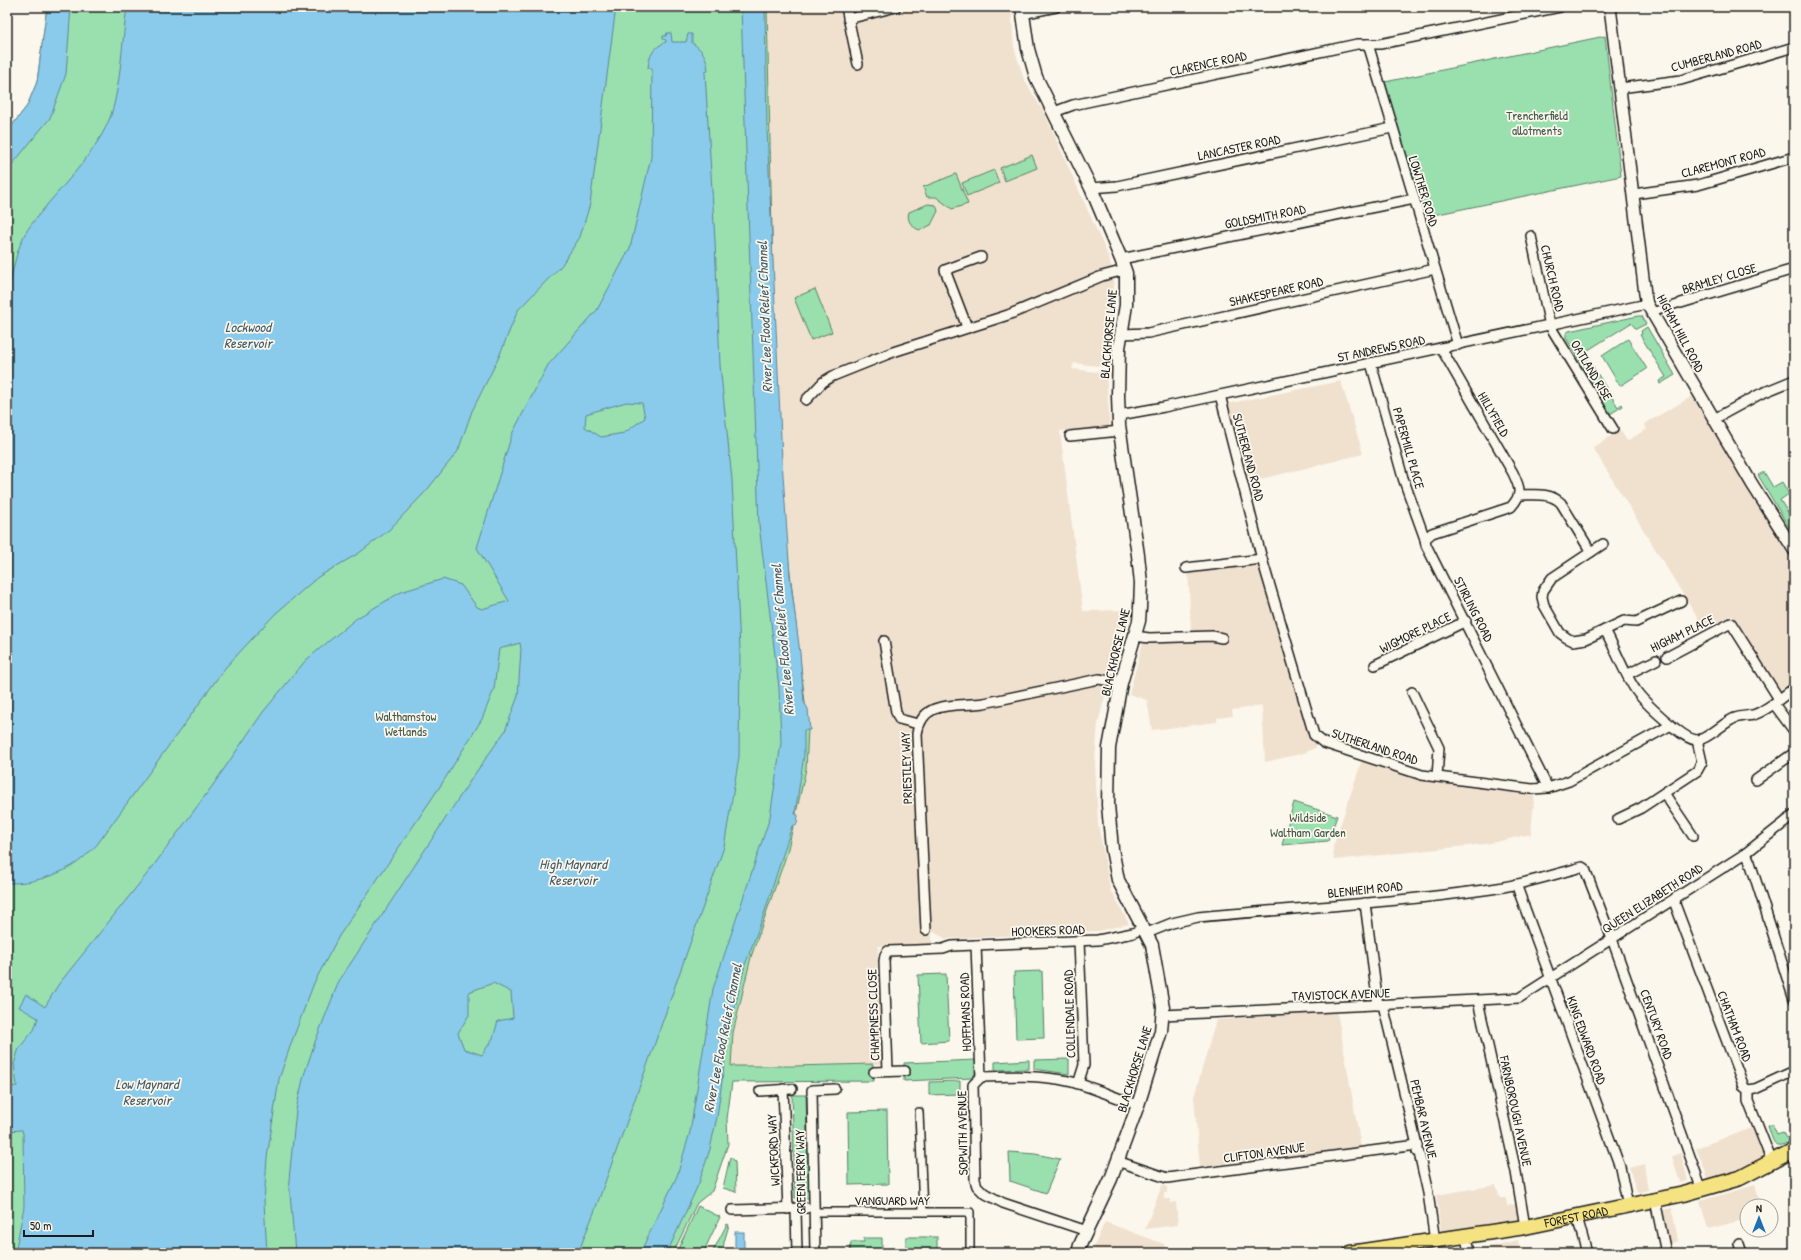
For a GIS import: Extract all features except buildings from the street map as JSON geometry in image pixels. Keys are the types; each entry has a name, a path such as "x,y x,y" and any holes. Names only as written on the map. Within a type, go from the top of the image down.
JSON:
{"main road":[{"name":"BLACKHORSE LANE","path":"1025,11 1031,63 1091,188 1123,264 1127,294 1117,370 1119,415 1141,583 1139,621 1122,683 1108,762 1109,822 1118,880 1152,945 1158,971 1163,1015 1161,1031 1153,1061 1138,1105 1117,1161 1078,1253"},
{"name":"FOREST ROAD","path":"1350,1253 1466,1237 1525,1227 1702,1190 1740,1178 1794,1150"}],"street":[{"path":"846,7 858,64"},
{"path":"848,18 896,7"},
{"path":"1025,11 1056,7"},
{"name":"CLARENCE ROAD","path":"1054,112 1073,105 1103,98 1357,44 1380,44 1560,7"},
{"name":"HIGHAM HILL ROAD","path":"1610,7 1634,194 1643,281 1649,308 1752,484 1794,550"},
{"name":"LOWTHER ROAD","path":"1368,44 1458,345"},
{"name":"CUMBERLAND ROAD","path":"1620,88 1681,80 1794,47"},
{"name":"LANCASTER ROAD","path":"1091,188 1117,186 1392,128"},
{"name":"CLAREMONT ROAD","path":"1634,194 1698,185 1794,157"},
{"name":"GOLDSMITH ROAD","path":"806,400 823,382 833,376 893,352 1008,315 1102,276 1123,264 1414,199"},
{"name":"CHURCH ROAD","path":"1530,236 1550,326"},
{"path":"967,327 945,270 981,257"},
{"name":"SHAKESPEARE ROAD","path":"1121,334 1148,333 1435,269"},
{"name":"BRAMLEY CLOSE","path":"1649,308 1681,303 1794,269"},
{"name":"ST ANDREWS ROAD","path":"1119,415 1441,348 1649,308"},
{"name":"OATLAND RISE","path":"1550,326 1613,429"},
{"name":"HILLYFIELD","path":"1441,348 1513,473 1519,485 1519,495"},
{"name":"PAPERMILL PLACE","path":"1371,363 1403,478 1425,539"},
{"path":"1714,419 1760,394 1794,380"},
{"name":"SUTHERLAND ROAD","path":"1220,395 1262,559 1314,735 1324,743 1422,775 1532,789 1548,788 1569,781 1671,725"},
{"path":"1070,436 1120,431"},
{"path":"1425,539 1432,534 1511,507 1519,495 1550,496 1556,498 1561,503 1591,552"},
{"name":"STIRLING ROAD","path":"1425,539 1426,545 1466,621 1548,788"},
{"path":"1603,544 1552,578 1546,584 1542,597 1544,605 1560,633 1573,641 1580,641 1624,621 1636,622 1681,601"},
{"path":"1186,568 1262,559"},
{"name":"WIGMORE PLACE","path":"1375,665 1466,621"},
{"name":"HIGHAM PLACE","path":"1628,674 1656,660 1667,657 1731,623 1776,701"},
{"path":"1605,630 1628,674 1641,696 1649,706 1683,734 1697,740 1705,738 1719,727 1736,718 1754,714 1794,688"},
{"path":"1135,636 1149,638 1212,636 1222,638"},
{"path":"884,641 896,712 899,718 903,721 918,724"},
{"name":"PRIESTLEY WAY","path":"926,930 917,734 918,724 926,713 932,708 940,706 968,706 1099,679 1122,683"},
{"path":"1412,692 1439,748 1437,777"},
{"path":"1776,701 1794,731"},
{"path":"1618,819 1641,808 1697,771 1702,762 1697,740"},
{"path":"1756,780 1794,753"},
{"path":"1664,793 1693,836"},
{"name":"QUEEN ELIZABETH ROAD","path":"1519,998 1746,853 1794,815"},
{"path":"1746,853 1794,1000"},
{"name":"BLENHEIM ROAD","path":"1145,931 1198,917 1365,903 1491,889 1582,867 1585,869"},
{"name":"CENTURY ROAD","path":"1585,869 1612,939 1702,1190"},
{"name":"KING EDWARD ROAD","path":"1516,884 1620,1167 1628,1206"},
{"name":"CHATHAM ROAD","path":"1676,897 1675,904 1744,1087 1748,1090 1748,1101 1772,1162"},
{"name":"PEMBAR AVENUE","path":"1365,903 1380,1005 1417,1145 1417,1152 1419,1153 1428,1193 1435,1241"},
{"name":"HOOKERS ROAD","path":"952,946 1098,940 1145,931"},
{"name":"COLLENDALE ROAD","path":"1078,1084 1084,1065 1079,941"},
{"name":"HOFFMANS ROAD","path":"976,945 981,1078"},
{"name":"CHAMPNESS CLOSE","path":"888,1071 884,955 888,951 943,949 952,946"},
{"name":"TAVISTOCK AVENUE","path":"1163,1015 1519,998"},
{"name":"FARNBOROUGH AVENUE","path":"1478,1001 1516,1172 1525,1227"},
{"path":"874,1072 905,1071"},
{"path":"1748,1090 1755,1089 1794,1071"},
{"name":"SOPWITH AVENUE","path":"1087,1231 1003,1203 984,1193 977,1186 975,1180 972,1092 975,1082 981,1078 1032,1076 1068,1081 1138,1105"},
{"name":"WICKFORD WAY","path":"760,1091 788,1089 792,1209 797,1253"},
{"name":"GREEN FERRY WAY","path":"815,1253 811,1210 812,1090 835,1089"},
{"path":"919,1112 923,1211"},
{"name":"CLIFTON AVENUE","path":"1117,1161 1167,1178 1417,1145"},
{"path":"1655,1200 1666,1253"},
{"path":"732,1210 811,1210"},
{"name":"VANGUARD WAY","path":"811,1210 970,1212 970,1253"},
{"path":"1577,1217 1588,1253"},
{"path":"1466,1237 1469,1253"}],"shaded area":[{"path":"767,7 1011,7 1014,47 1024,79 1045,114 1109,258 1114,278 1114,293 1105,367 1074,363 1072,369 1106,373 1110,427 1060,431 1083,611 1134,610 1122,632 1098,723 1095,762 1098,824 1111,893 1113,893 1129,924 1098,931 946,939 932,931 932,944 878,946 877,974 884,1064 731,1066 733,1033 751,957 787,853 807,715 784,520 773,276"},
{"path":"1341,381 1363,454 1249,482 1226,404"},
{"path":"1698,393 1794,550 1794,680 1779,691 1732,615 1705,630 1593,448 1620,430 1627,441 1647,429 1644,424"},
{"path":"1259,565 1278,632 1314,737 1319,741 1315,748 1304,753 1265,762 1262,706 1232,710 1233,716 1217,718 1217,722 1152,730 1147,700 1129,694 1145,634 1191,632 1188,567"},
{"path":"1362,760 1424,777 1535,789 1531,834 1486,844 1334,860 1333,847"},
{"path":"1337,1011 1361,1147 1200,1167 1194,1097 1216,1020"},
{"path":"1752,1128 1763,1156 1751,1164 1722,1175 1708,1178 1696,1148"},
{"path":"1681,1153 1688,1181 1680,1183 1672,1156"},
{"path":"1644,1164 1648,1190 1637,1193 1629,1168"},
{"path":"1162,1185 1167,1187 1167,1193 1164,1193 1164,1199 1171,1199 1171,1203 1176,1202 1178,1225 1145,1229"},
{"path":"1496,1185 1500,1198 1506,1198 1507,1206 1517,1204 1519,1219 1441,1231 1436,1195"},
{"path":"1755,1185 1759,1198 1739,1198 1739,1221 1708,1229 1700,1201"},
{"path":"1672,1208 1678,1241 1669,1244 1663,1210"},
{"path":"1105,1222 1164,1244 1166,1253 1091,1253"},
{"path":"1518,1240 1521,1253 1476,1253 1476,1251 1480,1249"}],"green space":[{"name":"Walthamstow Wetlands","path":"47,7 767,7 773,276 784,520 808,728 806,769 787,853 751,957 733,1033 731,1066 873,1064 874,1081 732,1082 727,1119 728,1144 712,1191 697,1203 675,1249 682,1253 7,1253 7,132 27,106 37,82"},
{"name":"Trencherfield allotments","path":"1605,36 1621,176 1424,217 1385,82"},
{"path":"1032,155 1037,168 1005,181 1000,168"},
{"path":"994,170 999,183 967,196 962,183"},
{"path":"956,174 968,204 952,209 936,197 927,197 923,187"},
{"path":"928,204 936,205 938,211 931,225 920,230 917,229 912,226 909,221 909,212"},
{"path":"815,289 832,332 811,340 794,298"},
{"path":"1642,316 1646,324 1636,329 1631,323 1585,352 1589,358 1581,363 1566,338 1566,333 1569,331"},
{"path":"1647,327 1675,375 1660,384 1659,381 1666,377 1640,335 1642,334 1641,331"},
{"path":"1628,339 1647,369 1620,386 1602,356"},
{"path":"1587,362 1589,366 1592,365 1618,407 1622,404 1623,406 1610,414 1581,366"},
{"path":"1764,472 1773,487 1782,482 1789,494 1780,500 1794,522 1794,529 1791,531 1758,475"},
{"name":"Wildside Waltham Garden","path":"1294,802 1337,816 1328,841 1282,845"},
{"path":"1042,971 1044,1038 1016,1039 1014,972"},
{"path":"946,974 949,1041 921,1043 918,975"},
{"path":"1069,1059 1069,1074 1034,1069 1034,1060"},
{"path":"976,1060 975,1074 972,1078 904,1081 904,1063"},
{"path":"1029,1060 1029,1069 995,1070 995,1062"},
{"path":"960,1081 960,1094 929,1095 929,1082"},
{"path":"792,1095 806,1095 809,1198 795,1198"},
{"path":"887,1111 888,1184 849,1185 848,1112"},
{"path":"1772,1124 1777,1135 1783,1133 1786,1138 1794,1134 1794,1140 1782,1145 1776,1144 1772,1138 1768,1126"},
{"path":"1009,1152 1035,1154 1060,1159 1046,1193 1010,1181"},
{"path":"730,1157 735,1161 736,1192 723,1188"},
{"path":"698,1206 720,1217 703,1253 686,1253 678,1249"},
{"path":"727,1224 729,1225 724,1242 723,1253 712,1253"},
{"path":"906,1237 937,1237 937,1253 906,1253"},
{"path":"864,1238 882,1238 882,1253 850,1253 851,1242 864,1242"}],"water":[{"path":"47,7 71,7 66,74 50,118 7,171 7,132 27,106 37,82"},
{"name":"Lockwood Reservoir","path":"127,7 616,7 590,204 580,237 561,266 518,310 498,359 472,411 458,451 427,490 389,530 359,553 318,577 275,614 225,668 96,846 75,864 65,870 41,879 7,883 7,300 15,261 25,234 91,151 106,127 111,115 117,90"},
{"name":"River Lee Flood Relief Channel","path":"741,7 765,7 767,128 782,460 790,576 800,653 804,702 808,709 810,730 804,730 804,755 795,814 798,815 797,824 792,826 764,914 745,965 728,1038 717,1117 710,1149 699,1183 667,1253 640,1253 677,1176 690,1132 713,989 770,817 781,743 779,688 759,525"},
{"name":"High Maynard Reservoir","path":"667,33 671,33 672,42 686,42 688,34 692,34 692,43 704,54 708,71 705,72 715,241 720,365 732,480 740,649 739,757 724,847 648,1063 578,1253 295,1253 289,1180 296,1110 304,1075 315,1042 339,981 472,778 505,731 518,696 521,649 520,643 499,649 494,689 482,719 441,785 339,936 314,983 279,1079 267,1158 264,1202 267,1253 15,1253 24,1207 23,1134 22,1130 7,1131 7,1087 17,1086 14,1064 19,1048 34,1030 38,1018 19,1007 26,994 45,1007 58,985 151,869 213,785 263,712 306,660 357,618 401,592 443,579 461,585 477,607 482,609 509,601 477,548 512,434 548,365 597,310 630,248 651,157 652,68 648,68 651,55 658,46 666,42 666,40 663,39 663,36 666,36","holes":["626,402 642,403 645,418 624,433 601,437 585,427 586,414","493,983 511,992 513,1018 498,1021 493,1038 482,1055 464,1049 458,1033 469,1015 469,992"]},
{"path":"735,1232 744,1232 744,1253 735,1253"}],"water label":[{"name":"Low Maynard Reservoir","path":"147,1092"}]}
